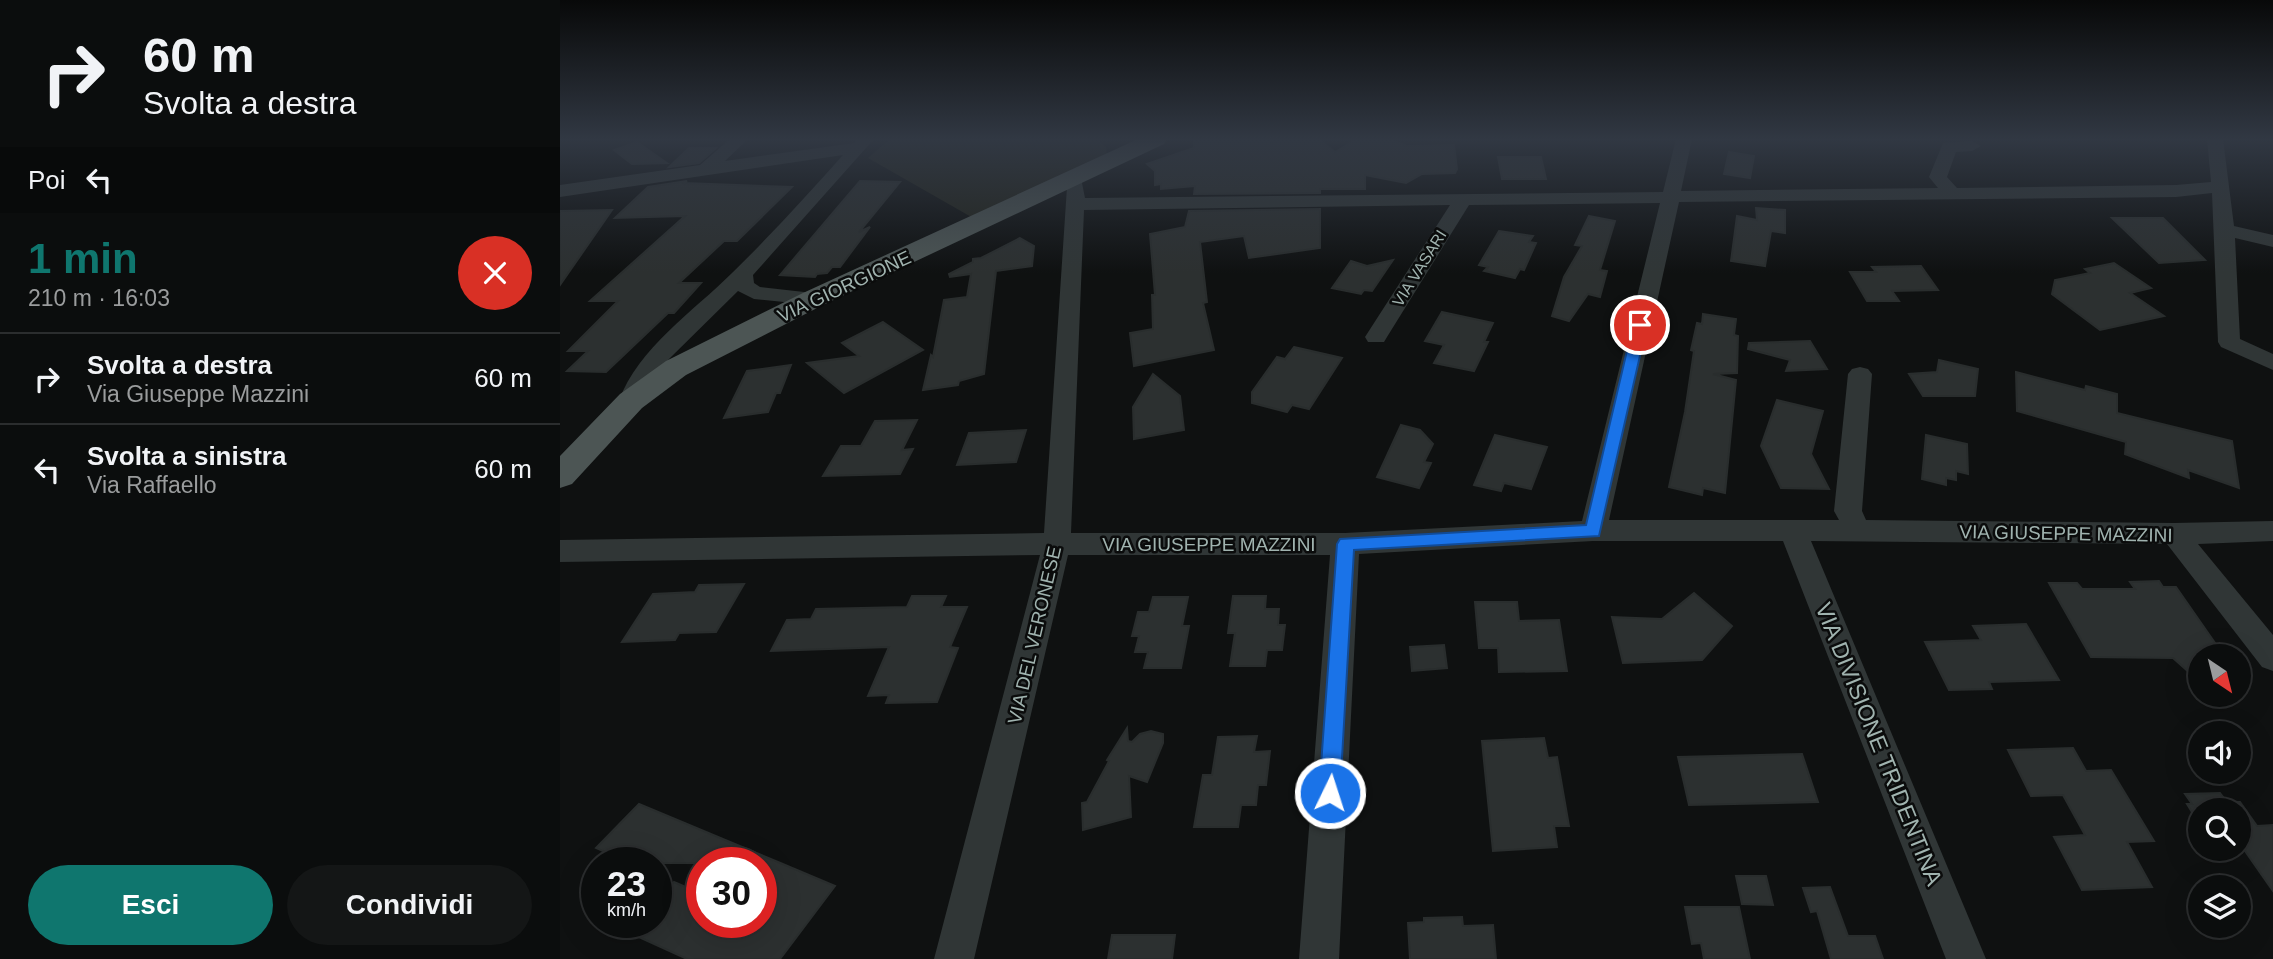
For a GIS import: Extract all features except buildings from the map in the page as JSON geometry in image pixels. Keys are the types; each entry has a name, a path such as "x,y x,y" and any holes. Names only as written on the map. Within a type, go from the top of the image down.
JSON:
{"main road":[{"name":"VIA GIORGIONE","path":"560,476 631,401 676,368 813,299 1064,184"}],"street":[{"path":"560,191 608,184"},
{"path":"631,401 632,394 647,372 743,275 825,184"},
{"name":"VIA DEL VERONESE","path":"954,959 1057,544 1077,184"},
{"path":"1593,531 1673,184"},
{"path":"1944,184 1952,194"},
{"path":"2222,184 2229,342 2273,363"},
{"path":"1075,204 2176,191 2222,187"},
{"name":"VIA VASARI","path":"1376,337 1462,200"},
{"path":"2225,230 2273,241"},
{"path":"743,275 744,285 754,293 813,299"},
{"path":"1858,531 1848,511 1860,374"},
{"name":"VIA DIVISIONE TRIDENTINA","path":"1793,530 1966,959"},
{"name":"VIA GIUSEPPE MAZZINI","path":"560,551 1057,544 1346,544 1593,531 2174,534 2273,531"},
{"path":"2174,534 2273,658"},
{"path":"1319,959 1346,544"}],"shaded area":[{"path":"913,184 1047,184 973,218"}],"route":[{"path":"1330,793 1346,544 1593,531 1640,325"}]}
